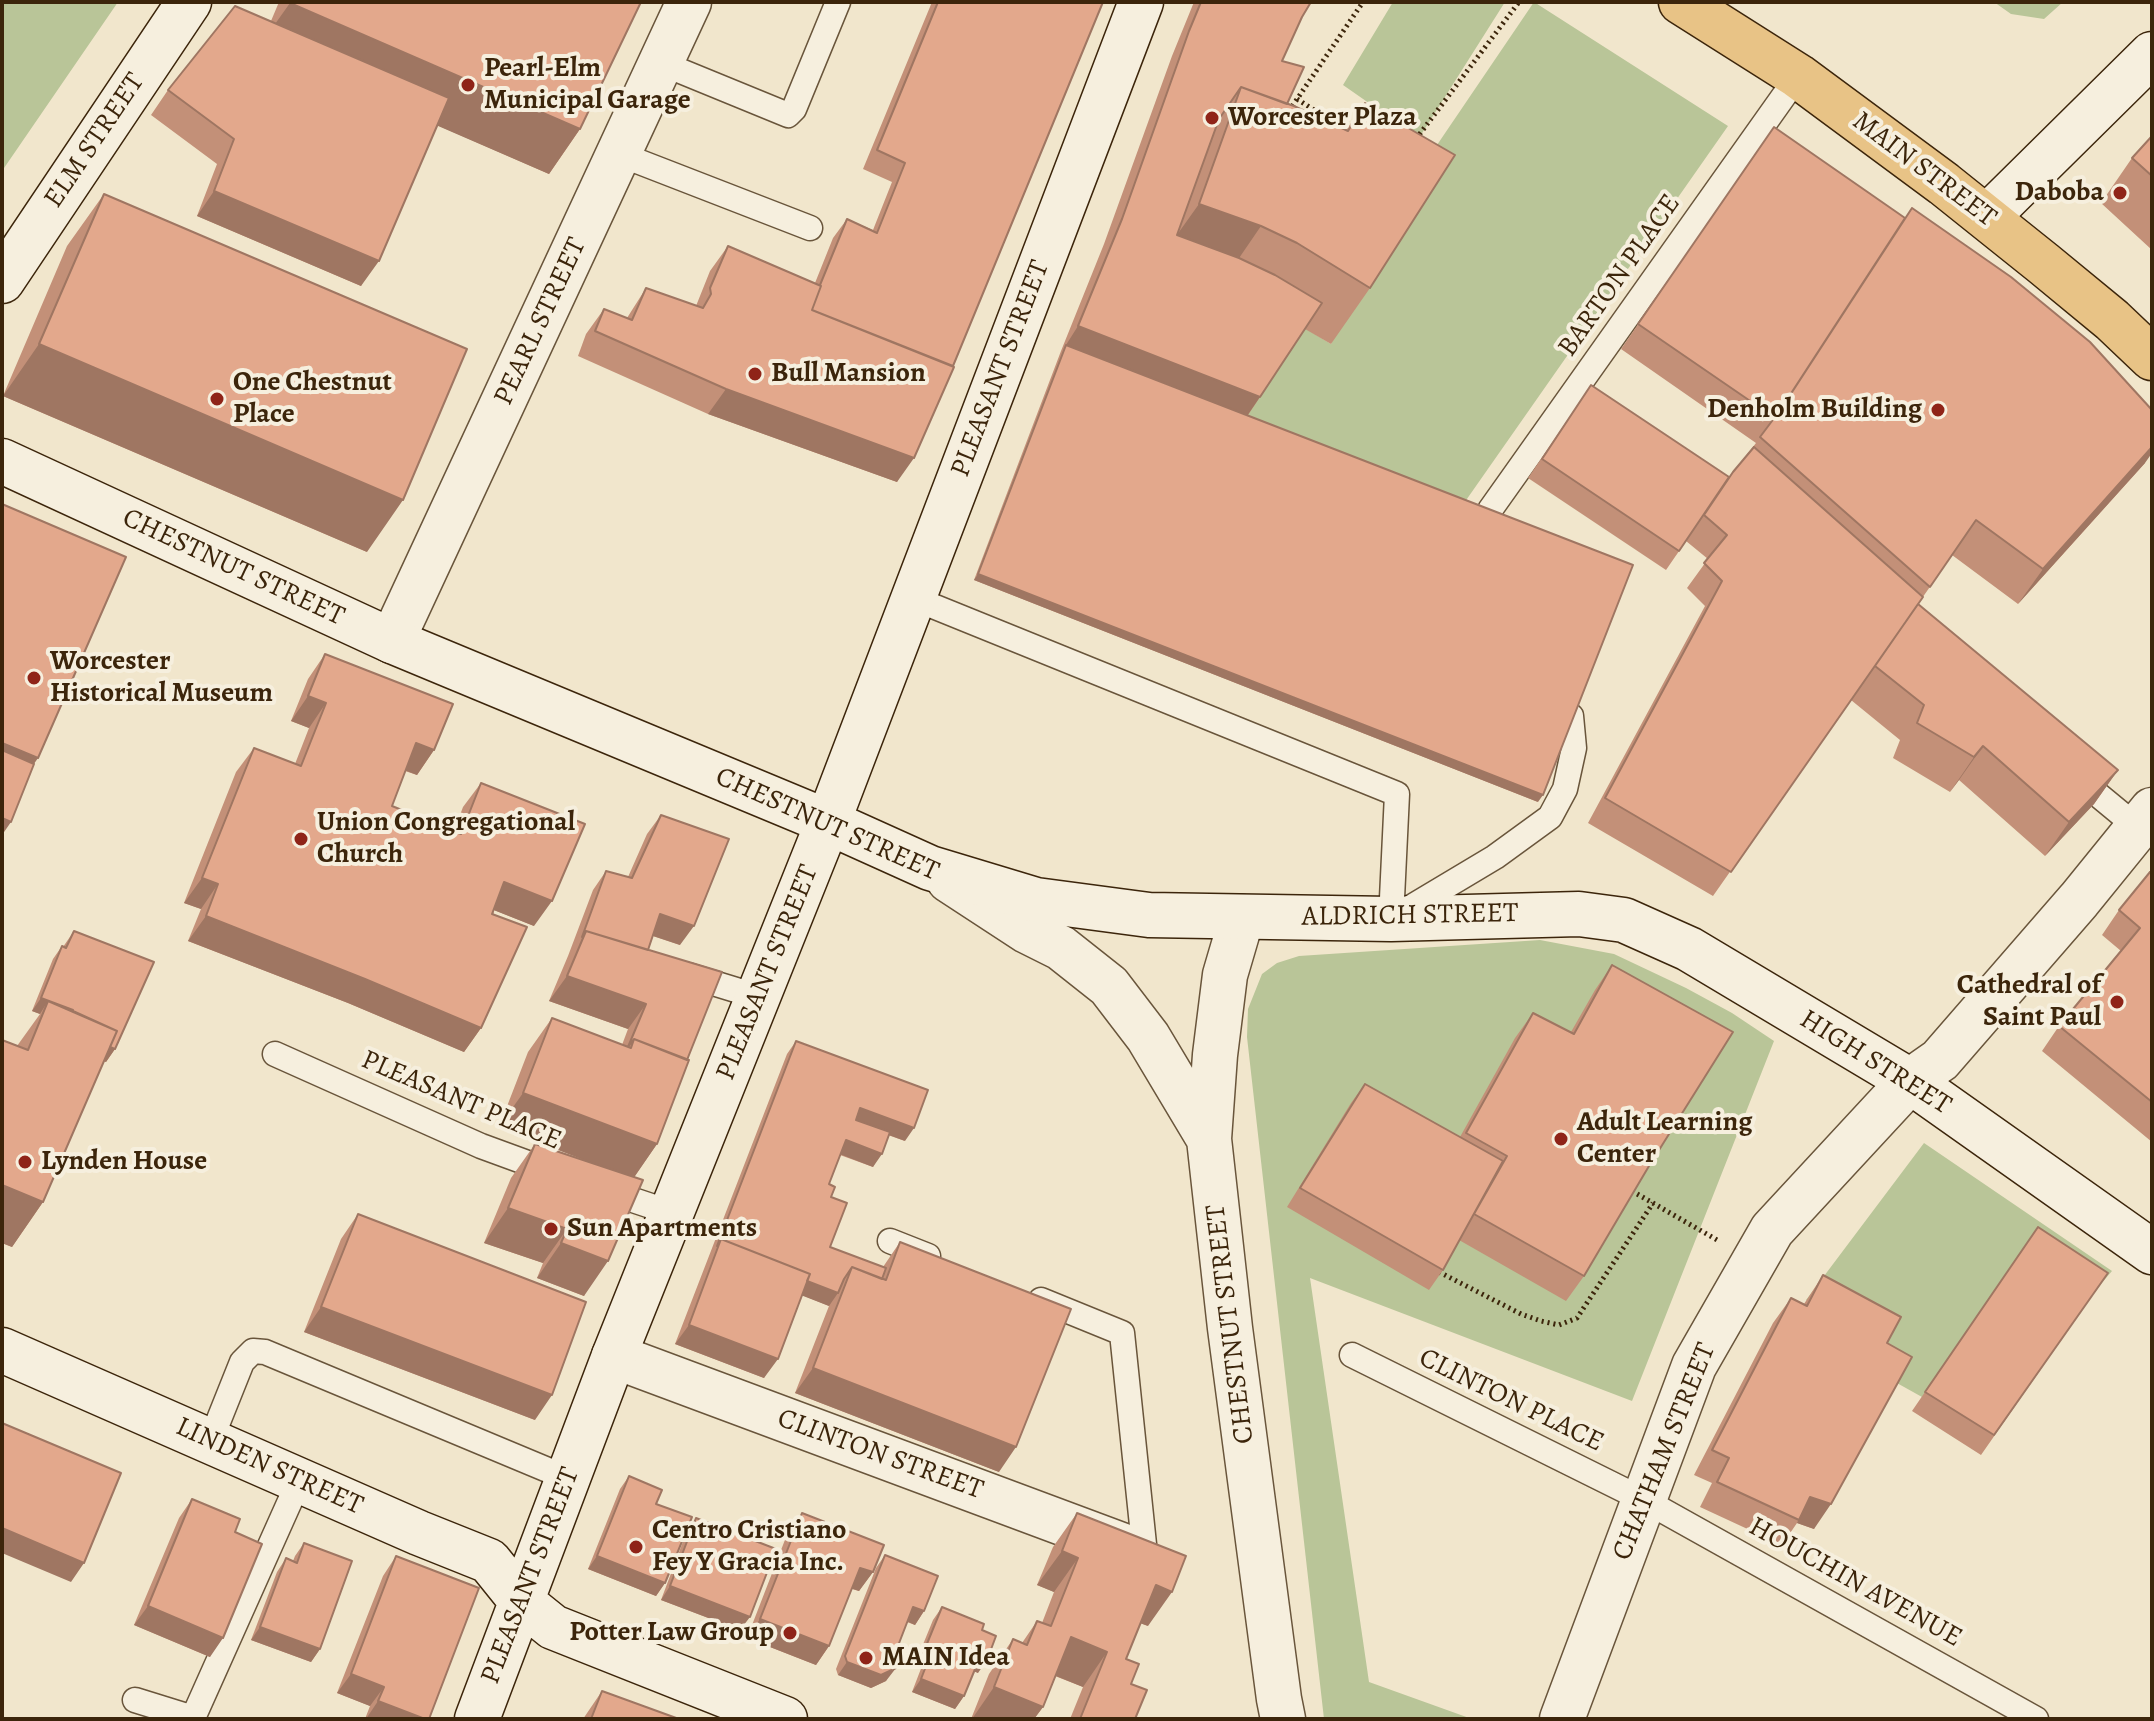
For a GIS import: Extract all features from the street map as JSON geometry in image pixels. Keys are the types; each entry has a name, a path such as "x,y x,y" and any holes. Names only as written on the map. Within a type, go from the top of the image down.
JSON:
{"main road":[{"name":"ELM STREET","path":"4,275 189,2"},
{"name":"PEARL STREET","path":"392,641 689,2"},
{"name":"PLEASANT STREET","path":"477,1719 614,1356 828,822 1141,2"},
{"name":"MAIN STREET","path":"1681,2 1798,76 1987,217 2112,320 2152,358"},
{"path":"1987,217 2152,54"},
{"name":"CHESTNUT STREET","path":"2,461 392,641 828,822 930,868 1027,931 1061,948 1109,986 1148,1037 1209,1139 1230,1328 1283,1719"},
{"name":"CHATHAM STREET","path":"1572,1714 1644,1500 1694,1366 1772,1230 1910,1081 1940,1060 2079,900 2145,818"},
{"name":"ALDRICH STREET","path":"930,868 1036,900 1149,915 1391,919 1579,914"},
{"name":"HIGH STREET","path":"1579,914 1624,920 1689,949 1910,1081 2152,1252"},
{"path":"1209,1139 1225,975 1242,917"},
{"name":"LINDEN STREET","path":"2,1350 489,1561 522,1602 553,1627 785,1719"},
{"name":"CLINTON STREET","path":"614,1356 1145,1554"}],"lane":[{"path":"661,63 788,115 794,109 838,2"},
{"name":"BARTON PLACE","path":"1490,510 1798,76"},
{"path":"619,154 810,228"},
{"path":"913,598 1397,794 1391,919"},
{"path":"1391,919 1495,857 1550,817 1565,789 1574,748 1571,716"},
{"path":"2061,765 2145,818"},
{"path":"666,969 759,997"},
{"name":"PLEASANT PLACE","path":"275,1054 481,1146 672,1213"},
{"path":"890,1241 942,1262"},
{"path":"1015,1290 1122,1333 1145,1554"},
{"path":"210,1442 242,1362 253,1351 265,1352 567,1478"},
{"name":"CLINTON PLACE","path":"1352,1355 1644,1500"},
{"path":"135,1700 193,1718 299,1481"},
{"name":"HOUCHIN AVENUE","path":"1644,1500 2036,1719"}],"path":[{"path":"1289,111 1363,2"},
{"path":"1417,139 1519,2"},
{"path":"1297,99 1348,131"},
{"path":"1632,1191 1754,1262"},
{"path":"1439,1272 1521,1314 1559,1325 1577,1318 1653,1203"}],"green space":[{"path":"2,2 118,2 2,171"},
{"path":"1393,2 1505,2 1419,138 1343,85"},
{"path":"1534,2 1728,126 1462,506 1243,422 1305,328 1331,344 1399,201"},
{"path":"1994,2 2063,2 2044,19 2011,14"},
{"path":"1540,940 1614,954 1732,1013 1774,1041 1632,1401 1310,1278 1369,1682 1472,1719 1324,1719 1247,1037 1248,1009 1262,974 1277,963 1299,956"},
{"path":"1924,1143 2112,1271 2094,1292 1922,1397 1870,1368 1883,1342 1806,1300"}],"building":[{"path":"290,2 641,2 580,129"},
{"path":"938,2 1103,2 953,366 812,310 847,219 877,233 905,163 877,150"},
{"path":"1201,2 1311,2 1282,61 1304,67 1287,104 1241,87 1219,119 1177,235 1239,258 1322,303 1260,397 1078,326 1122,219"},
{"path":"235,6 449,98 379,261 214,191 234,139 168,90"},
{"path":"1241,87 1294,106 1348,131 1365,103 1455,155 1370,288 1297,243 1261,226 1199,204"},
{"path":"1774,127 1905,218 1775,418 1638,324"},
{"path":"2152,136 2152,176 2132,158"},
{"name":"One Chestnut Place","path":"104,194 467,349 403,500 39,344"},
{"name":"Denholm Building","path":"1912,208 2011,277 2090,342 2152,410 2152,447 2043,569 1976,520 1930,587 1760,437"},
{"name":"Bull Mansion","path":"728,246 821,286 812,310 954,367 914,458 726,389 595,331 604,309 632,320 646,288 703,308"},
{"path":"1066,345 1633,565 1543,795 978,574"},
{"path":"1591,385 1729,477 1679,551 1542,459"},
{"path":"1754,447 1923,597 1731,872 1605,798 1722,581 1704,563 1727,535 1704,515"},
{"name":"Worcester Historical Museum","path":"2,504 126,557 38,758 2,743"},
{"path":"1918,604 2118,770 2069,822 1983,746 1974,757 1917,723 1924,705 1875,666"},
{"path":"325,654 453,704 434,750 416,743 392,806 461,834 481,783 585,824 552,901 504,882 492,914 527,927 481,1028 206,916 218,884 202,878 254,748 301,766 326,703 308,696"},
{"path":"2,750 34,764 11,822 2,818"},
{"path":"661,815 729,839 694,926 660,914 648,950 586,931 582,937 606,871 632,878"},
{"name":"Cathedral of Saint Paul","path":"2150,872 2152,1102 2059,1026 2140,928 2119,910"},
{"path":"74,931 154,962 115,1049 110,1047 117,1031 41,998 62,946 66,948"},
{"path":"586,931 722,972 687,1060 634,1039 628,1047 646,1004 567,976"},
{"name":"Adult Learning Center","path":"1612,965 1733,1032 1584,1276 1474,1214 1507,1156 1466,1133 1533,1013 1574,1034"},
{"path":"48,1001 117,1031 43,1202 2,1185 2,1040 28,1050"},
{"path":"552,1018 631,1048 634,1039 689,1060 657,1144 523,1093"},
{"path":"796,1041 928,1090 914,1128 860,1108 856,1120 890,1132 882,1154 846,1140 829,1184 835,1187 831,1197 847,1203 830,1247 886,1268 882,1279 852,1267 838,1293 807,1281 810,1274 721,1239 717,1246"},
{"path":"1365,1084 1503,1161 1443,1270 1300,1188"},
{"path":"535,1144 643,1180 608,1261 561,1243 567,1229 508,1208"},
{"path":"358,1214 586,1302 552,1395 321,1307"},
{"path":"2038,1227 2108,1273 1994,1435 1925,1392"},
{"path":"721,1239 810,1274 778,1359 689,1325"},
{"path":"900,1242 1071,1309 1016,1447 813,1368 852,1267 886,1280"},
{"path":"1823,1275 1901,1317 1887,1343 1912,1357 1831,1504 1810,1497 1799,1520 1717,1482 1729,1458 1712,1450 1791,1298 1807,1306"},
{"path":"2,1423 121,1473 84,1563 2,1528"},
{"path":"629,1476 662,1490 656,1504 692,1517 665,1583 597,1556"},
{"path":"192,1499 240,1519 235,1532 262,1544 223,1638 148,1606"},
{"path":"802,1513 884,1545 873,1572 860,1568 829,1646 760,1619"},
{"path":"1077,1513 1186,1556 1172,1592 1156,1585 1126,1659 1139,1664 1131,1684 1147,1690 1135,1719 1080,1719 1107,1652 1071,1637 1043,1707 994,1687 1013,1639 1027,1645 1037,1621 1051,1626 1078,1558 1062,1551"},
{"path":"696,1518 776,1549 750,1617 670,1586"},
{"path":"304,1543 352,1561 320,1649 260,1627 286,1558 297,1563"},
{"path":"885,1555 938,1576 924,1611 913,1607 896,1651 901,1653 896,1668 881,1675 847,1662 845,1656"},
{"path":"396,1556 479,1588 429,1719 378,1701 384,1687 351,1674"},
{"path":"942,1607 984,1624 982,1630 996,1636 987,1660 980,1657 964,1696 921,1679 931,1653 924,1651"},
{"path":"602,1691 679,1719 591,1719"}],"place":[{"name":"Pearl-Elm Municipal Garage","path":"468,85"},
{"name":"Worcester Plaza","path":"1212,118"},
{"name":"Daboba","path":"2120,193"},
{"name":"Bull Mansion","path":"755,374"},
{"name":"One Chestnut Place","path":"217,399"},
{"name":"Denholm Building","path":"1938,410"},
{"name":"Worcester Historical Museum","path":"34,678"},
{"name":"Union Congregational Church","path":"301,839"},
{"name":"Cathedral of Saint Paul","path":"2117,1002"},
{"name":"Adult Learning Center","path":"1561,1139"},
{"name":"Lynden House","path":"25,1162"},
{"name":"Sun Apartments","path":"551,1229"},
{"name":"Centro Cristiano Fey Y Gracia Inc.","path":"636,1547"},
{"name":"Potter Law Group","path":"790,1633"},
{"name":"MAIN Idea","path":"866,1658"}]}
